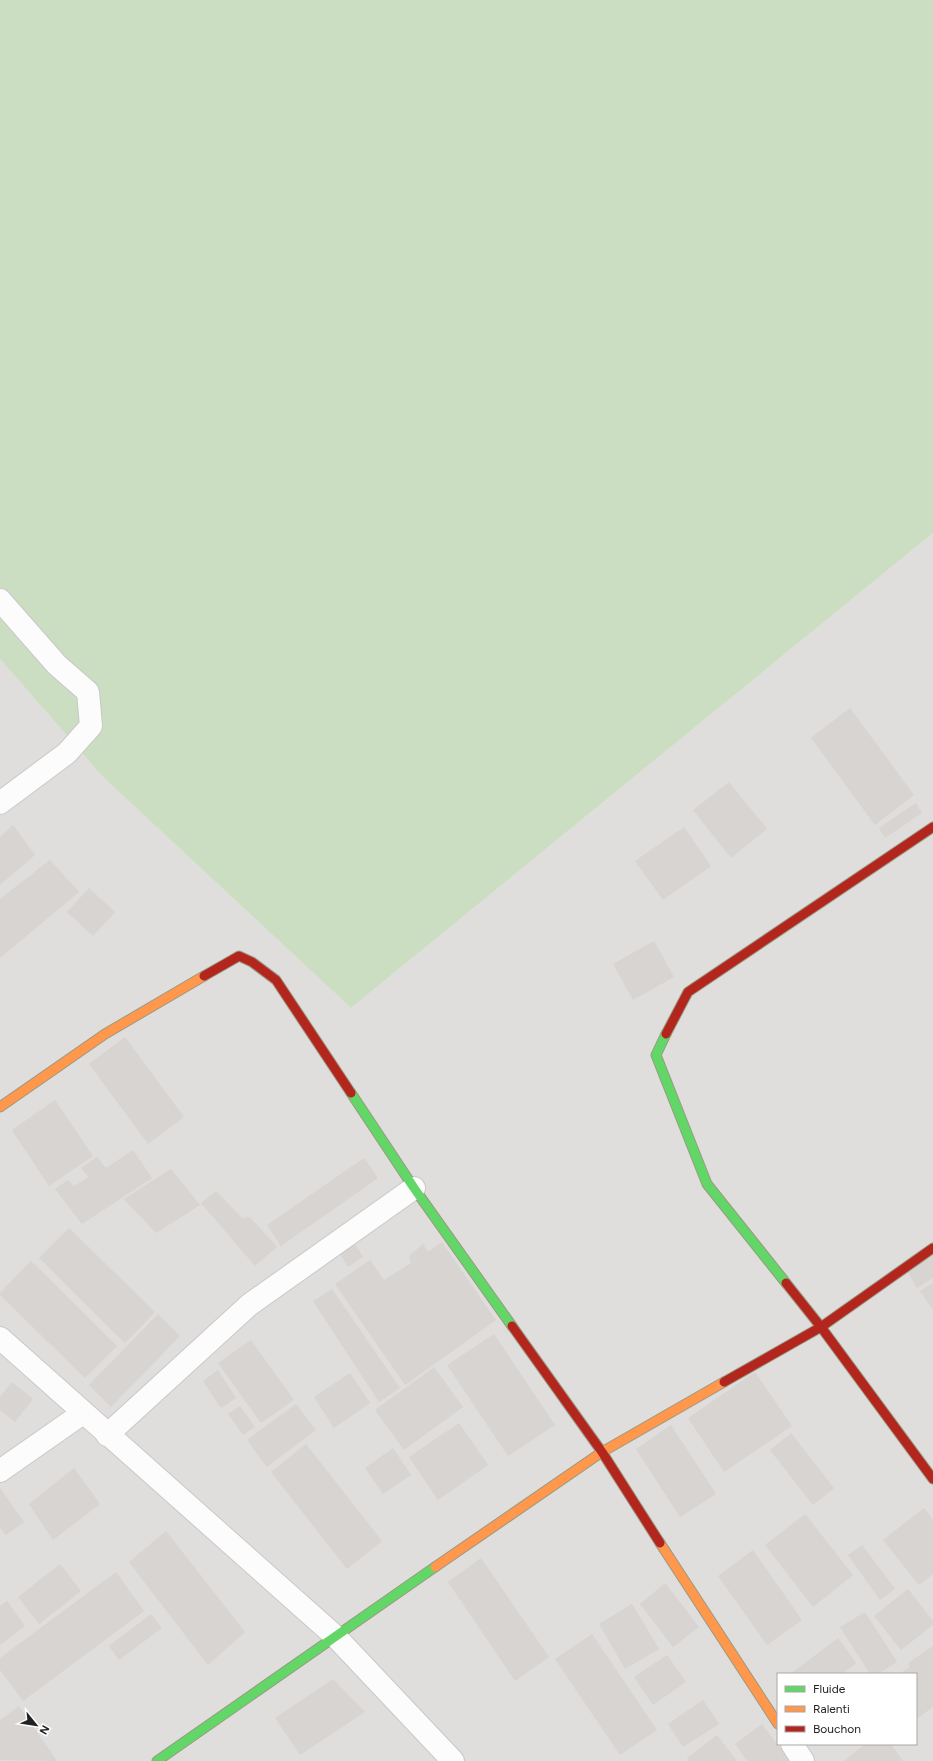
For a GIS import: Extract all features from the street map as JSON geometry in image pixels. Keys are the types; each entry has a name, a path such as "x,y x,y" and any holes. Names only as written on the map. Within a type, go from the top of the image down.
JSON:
{"street":[{"path":"0,600 57,665 88,692 91,726 67,752 0,804"},
{"path":"933,827 688,992 656,1055 707,1184 821,1327 933,1479"},
{"path":"0,1107 105,1034 239,956 252,962 276,980 414,1188 602,1452 777,1722"},
{"path":"107,1435 249,1306 414,1188"},
{"path":"157,1761 602,1452 821,1327 933,1248"},
{"path":"0,1338 107,1435 335,1636 453,1761"},
{"path":"0,1471 83,1413"},
{"path":"793,1745 803,1761"}],"shaded area":[{"path":"933,533 933,1761 0,1761 0,659 104,778 351,1008"}],"green space":[{"path":"0,0 933,0 933,533 351,1008 104,778 0,659"}],"building":[{"path":"850,708 914,795 875,825 811,738"},
{"path":"729,782 767,829 731,858 693,810"},
{"path":"916,803 922,813 885,838 879,828"},
{"path":"13,825 35,855 0,885 0,837"},
{"path":"684,827 711,866 663,900 635,861"},
{"path":"50,860 79,892 0,958 0,899"},
{"path":"89,888 115,912 93,936 67,912"},
{"path":"654,941 674,977 633,1000 613,964"},
{"path":"125,1037 184,1117 148,1144 89,1064"},
{"path":"55,1100 93,1156 49,1186 12,1130"},
{"path":"133,1150 152,1178 82,1224 55,1189 68,1180 74,1186 89,1177 81,1168 97,1157 106,1168"},
{"path":"364,1158 378,1178 281,1246 267,1225"},
{"path":"171,1169 200,1205 156,1233 124,1199"},
{"path":"216,1191 242,1218 250,1217 277,1247 255,1266 201,1203"},
{"path":"69,1228 155,1312 125,1343 39,1258"},
{"path":"442,1242 496,1320 405,1385 335,1284 370,1260 384,1280 411,1263 409,1256 423,1244 428,1252"},
{"path":"355,1244 363,1257 348,1267 340,1254"},
{"path":"933,1252 933,1278 917,1288 906,1269"},
{"path":"31,1261 117,1346 85,1378 0,1295 0,1293"},
{"path":"933,1283 933,1310 920,1291"},
{"path":"332,1289 400,1388 379,1402 313,1301"},
{"path":"158,1314 180,1336 111,1407 89,1385"},
{"path":"494,1334 555,1425 508,1456 447,1365"},
{"path":"251,1340 294,1400 261,1423 218,1363"},
{"path":"434,1367 463,1407 404,1450 375,1410"},
{"path":"218,1370 236,1398 221,1408 203,1381"},
{"path":"755,1372 792,1426 724,1472 688,1418"},
{"path":"350,1373 370,1403 334,1428 314,1397"},
{"path":"12,1382 33,1399 15,1422 0,1410 0,1397"},
{"path":"296,1404 316,1430 267,1467 247,1440"},
{"path":"240,1406 255,1427 243,1435 228,1414"},
{"path":"459,1423 488,1465 438,1500 409,1457"},
{"path":"671,1425 716,1494 680,1517 636,1449"},
{"path":"791,1433 834,1488 813,1505 770,1450"},
{"path":"306,1444 382,1541 347,1569 271,1472"},
{"path":"393,1448 411,1475 383,1494 365,1468"},
{"path":"74,1468 100,1504 53,1540 29,1504"},
{"path":"0,1488 24,1522 6,1535 0,1528"},
{"path":"924,1508 933,1520 933,1574 919,1585 883,1540"},
{"path":"805,1514 853,1575 813,1607 765,1545"},
{"path":"166,1531 245,1632 208,1665 129,1562"},
{"path":"862,1545 895,1589 880,1600 848,1555"},
{"path":"753,1550 802,1620 767,1645 718,1576"},
{"path":"481,1558 549,1657 515,1681 448,1582"},
{"path":"60,1564 81,1591 39,1624 18,1597"},
{"path":"116,1572 144,1611 23,1701 0,1670 0,1658"},
{"path":"665,1583 699,1627 673,1647 640,1604"},
{"path":"908,1589 933,1621 933,1625 901,1650 874,1616"},
{"path":"7,1601 25,1626 0,1645 0,1606"},
{"path":"632,1604 659,1649 625,1669 599,1624"},
{"path":"865,1612 897,1662 880,1673 869,1673 840,1627"},
{"path":"151,1614 162,1628 119,1660 109,1646"},
{"path":"592,1634 657,1730 620,1755 555,1659"},
{"path":"838,1638 856,1663 843,1673 793,1672"},
{"path":"933,1646 933,1707 917,1718 917,1673 901,1673 910,1667 908,1663"},
{"path":"667,1655 686,1682 653,1705 634,1677"},
{"path":"333,1679 365,1712 300,1755 275,1718"},
{"path":"703,1700 719,1724 683,1747 668,1724"},
{"path":"19,1706 57,1761 0,1760 0,1720"},
{"path":"762,1724 790,1761 747,1761 735,1744"},
{"path":"717,1735 737,1761 689,1761 687,1758"},
{"path":"864,1745 892,1745 903,1761 844,1761"}],"traffic: fast":[{"path":"666,1034 656,1055 707,1184 786,1283"},
{"path":"351,1093 414,1188 512,1326"},
{"path":"157,1761 435,1567"}],"traffic: slow":[{"path":"0,1107 105,1034 204,976"},
{"path":"435,1567 602,1452 724,1382"},
{"path":"660,1543 777,1722"}],"traffic: jam":[{"path":"666,1034 688,992 933,827"},
{"path":"204,976 239,956 252,962 276,980 351,1093"},
{"path":"724,1382 821,1327 933,1248"},
{"path":"786,1283 821,1327 933,1479"},
{"path":"512,1326 602,1452 660,1543"}]}
